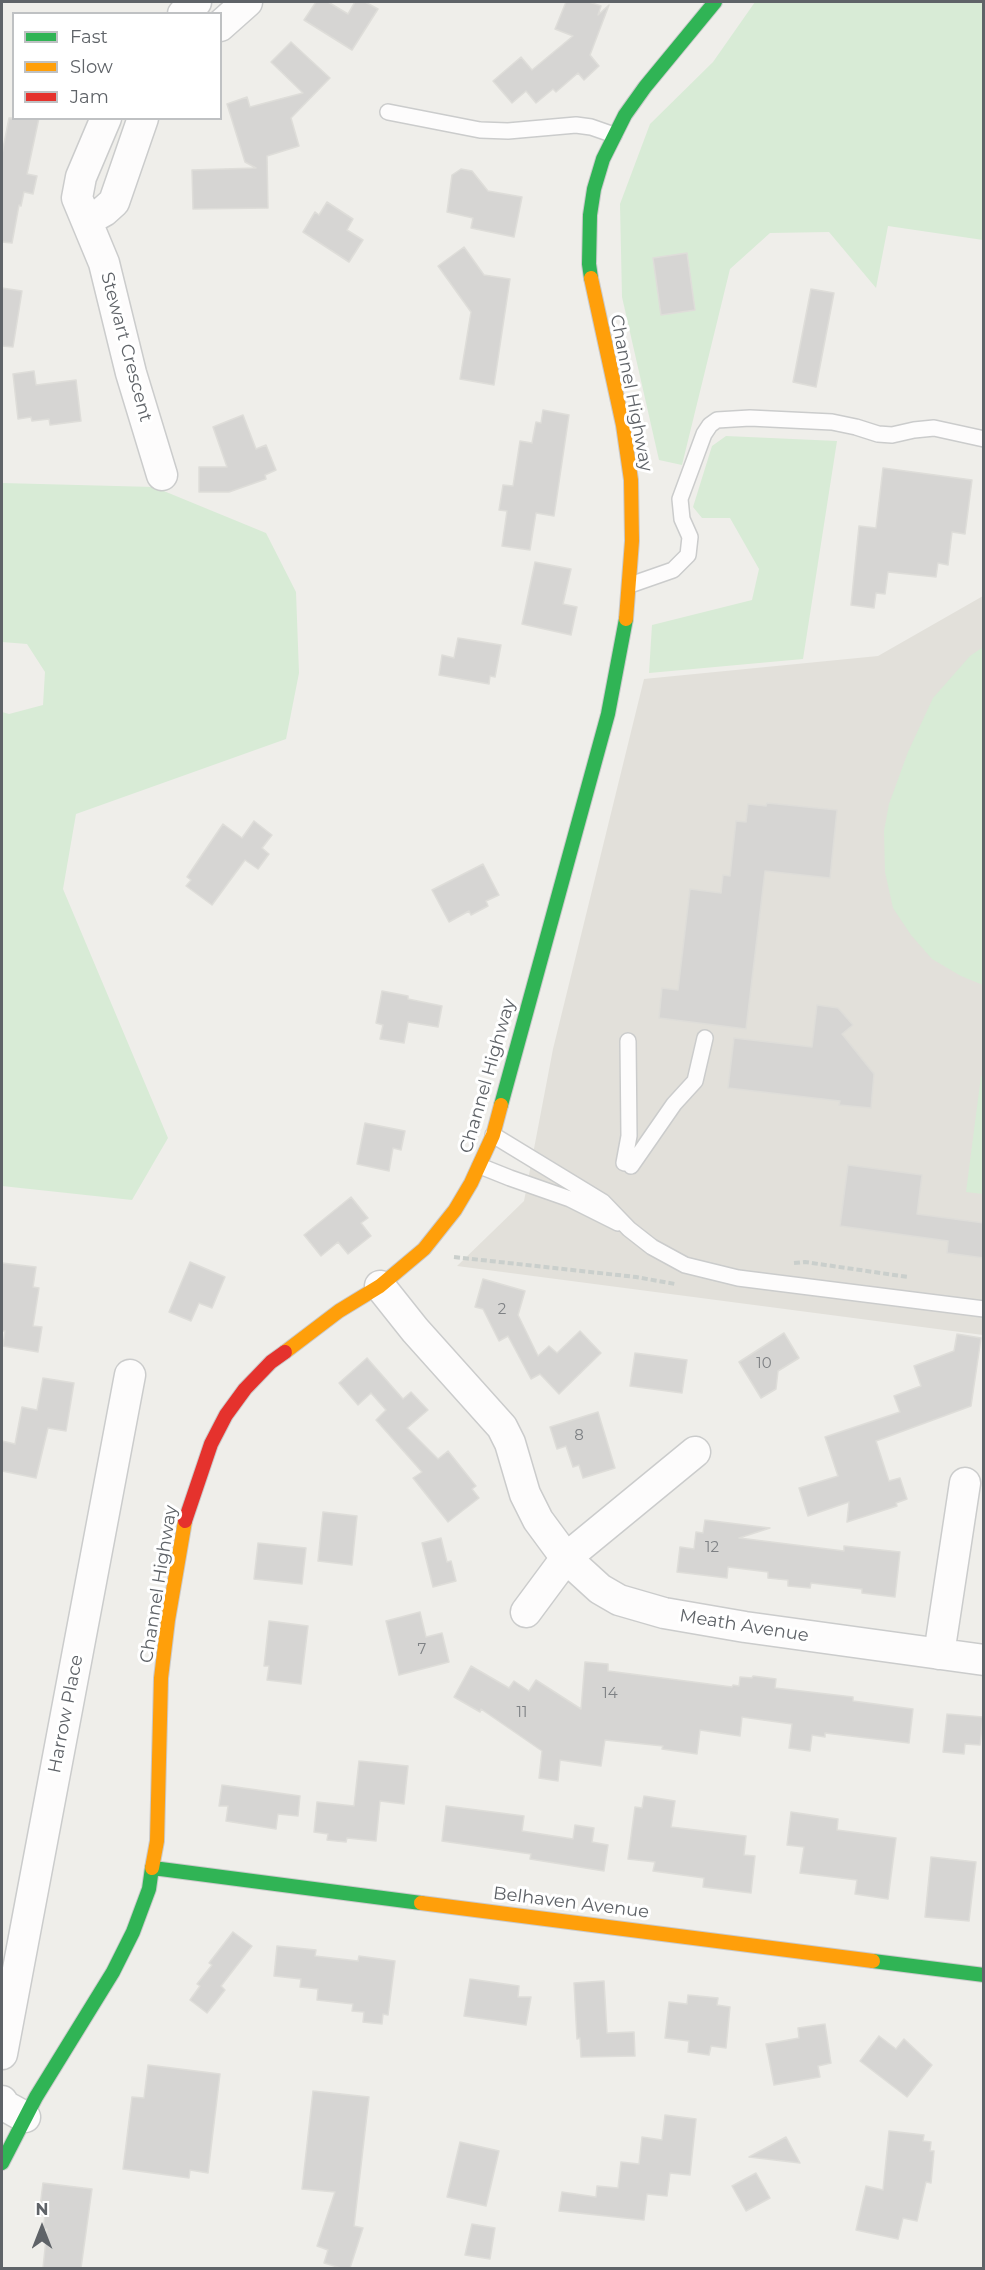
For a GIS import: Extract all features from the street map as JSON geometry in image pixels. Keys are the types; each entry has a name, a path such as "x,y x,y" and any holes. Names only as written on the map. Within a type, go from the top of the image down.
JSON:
{"main road":[{"name":"Channel Highway","path":"2,2163 13,2109 113,1972 142,1909 153,1868 159,1813 158,1738 166,1631 187,1512 198,1475 211,1444 226,1415 245,1389 271,1362 303,1336 380,1286 424,1249 455,1210 480,1166 493,1135 608,714 623,638 630,585 631,480 623,425 598,316 589,264 590,215 594,189 603,159 625,115 715,2"},
{"name":"Belhaven Avenue","path":"153,1868 984,1975"}],"street":[{"path":"222,24 247,2"},
{"name":"Stewart Crescent","path":"105,120 81,177 77,198 104,263 131,373 162,476"},
{"path":"88,220 114,202 142,120"},
{"name":"Meath Avenue","path":"380,1286 415,1330 502,1427 510,1443 525,1494 538,1520 566,1558 600,1589 619,1600 642,1608 745,1627 984,1660"},
{"name":"Harrow Place","path":"2,2054 130,1375"},
{"path":"526,1612 566,1558 695,1452"},
{"path":"939,1654 965,1484"}],"lane":[{"path":"388,112 480,130 508,131 576,125 615,135"},
{"path":"630,585 673,570 682,564 688,555 690,537 682,519 680,499 704,434 717,420 750,418 832,422 878,434 892,435 934,428 984,439"},
{"path":"628,1041 628,1165 695,1080 705,1038"},
{"path":"493,1135 603,1202 629,1229 652,1247 685,1265 738,1278 984,1309"},
{"path":"480,1166 570,1199 629,1229"}],"shaded area":[{"path":"983,596 983,1335 457,1266 524,1201 553,1049 644,679 878,656"}],"green space":[{"path":"755,2 983,2 983,240 888,226 876,288 829,232 770,233 730,269 682,465 659,460 622,297 620,204 650,124 713,62"},
{"path":"726,436 837,441 803,659 649,673 652,625 752,600 759,569 730,518 702,518 693,507 712,446"},
{"path":"2,483 154,487 266,533 296,592 299,673 286,739 76,814 63,889 168,1138 132,1200 2,1186 2,712 9,714 43,705 45,672 27,644 2,642"},
{"path":"983,647 983,985 961,976 932,959 911,935 893,908 885,872 884,831 889,804 908,752 933,698 970,656"},
{"path":"981,1076 984,1077 983,1194 966,1192"}],"building":[{"path":"316,2 328,2 348,14 355,2 365,2 378,9 352,50 304,20"},
{"path":"566,2 589,2 601,6 598,15 609,5 590,55 599,66 584,80 578,73 556,92 553,89 536,103 526,91 512,103 493,81 521,57 532,70 573,36 555,29"},
{"path":"291,42 330,78 291,118 299,146 267,156 268,208 193,209 192,170 256,168 245,162 227,104 247,97 250,107 303,93 271,62"},
{"path":"9,118 39,120 27,174 37,176 33,194 24,192 21,206 19,205 12,243 2,242 2,154"},
{"path":"461,169 472,171 488,191 522,197 514,237 471,228 473,218 447,212 452,175"},
{"path":"327,202 353,219 347,230 363,240 349,262 303,232 315,212 319,215"},
{"path":"464,247 484,275 510,279 494,385 460,379 471,312 438,266"},
{"path":"687,253 695,310 661,315 653,258"},
{"path":"2,288 22,291 13,347 2,346"},
{"path":"811,289 834,293 816,387 793,382"},
{"path":"34,371 36,385 76,380 81,421 50,425 49,419 32,421 31,417 18,419 13,374"},
{"path":"543,410 569,415 554,516 536,513 530,550 502,546 507,511 499,510 503,485 513,486 520,441 532,443 536,422 541,423"},
{"path":"243,415 256,449 266,445 276,470 265,475 266,479 229,492 199,492 199,467 227,467 213,427"},
{"path":"883,468 972,480 965,534 952,532 948,565 938,563 936,577 888,572 885,594 876,593 874,608 851,605 859,526 876,528"},
{"path":"535,562 571,569 563,604 577,607 571,635 522,624"},
{"path":"458,638 501,645 495,677 490,676 489,684 439,675 442,655 454,658"},
{"path":"767,803 837,810 830,878 765,871 746,1029 659,1018 662,988 678,990 690,889 721,893 723,875 730,876 736,821 746,822 748,804 766,806"},
{"path":"254,821 272,835 262,848 269,854 258,869 245,860 212,905 186,886 191,880 187,877 223,824 242,838"},
{"path":"483,864 499,895 486,901 488,906 471,915 469,911 449,922 432,890"},
{"path":"382,991 442,1006 438,1027 408,1022 404,1043 380,1039 383,1025 376,1023"},
{"path":"817,1005 838,1008 853,1025 842,1034 874,1074 871,1108 839,1105 840,1101 728,1088 734,1038 812,1047"},
{"path":"365,1123 405,1131 401,1150 393,1148 389,1171 357,1164"},
{"path":"848,1165 922,1175 917,1214 984,1223 984,1258 947,1253 948,1241 840,1226"},
{"path":"351,1197 368,1218 361,1223 371,1236 348,1254 338,1242 321,1256 304,1235"},
{"path":"190,1262 225,1277 212,1308 199,1303 191,1321 169,1312"},
{"path":"2,1263 36,1267 33,1287 39,1288 33,1326 42,1327 38,1352 3,1346 5,1331 2,1331"},
{"path":"483,1279 525,1291 518,1315 538,1356 549,1346 557,1353 580,1331 601,1353 559,1394 540,1374 531,1379 508,1336 499,1341 483,1309 475,1307"},
{"path":"784,1333 799,1358 778,1371 776,1389 761,1398 739,1362"},
{"path":"957,1334 981,1338 971,1406 876,1441 889,1481 900,1478 907,1499 896,1503 897,1506 847,1522 849,1502 808,1516 799,1488 838,1476 825,1437 900,1412 894,1396 921,1386 914,1366 954,1351"},
{"path":"635,1353 687,1360 682,1393 630,1386"},
{"path":"367,1358 403,1399 411,1392 428,1410 407,1428 438,1459 448,1451 476,1486 472,1489 479,1498 448,1522 413,1478 422,1472 376,1420 386,1410 371,1393 358,1405 339,1383"},
{"path":"43,1378 74,1383 66,1431 48,1428 36,1478 2,1471 2,1441 15,1444 22,1407 37,1410"},
{"path":"598,1412 615,1468 583,1478 579,1465 573,1467 566,1446 557,1449 550,1427"},
{"path":"323,1512 357,1516 352,1565 318,1561"},
{"path":"705,1520 770,1528 739,1538 844,1551 844,1546 900,1552 895,1597 862,1593 862,1589 811,1583 810,1588 788,1586 788,1580 768,1578 768,1572 728,1567 727,1578 677,1572 680,1547 694,1549 696,1532 703,1533"},
{"path":"441,1538 447,1562 451,1561 456,1581 433,1587 422,1543"},
{"path":"258,1543 306,1548 302,1584 254,1579"},
{"path":"420,1612 426,1637 442,1633 449,1662 399,1675 386,1621"},
{"path":"269,1621 308,1626 301,1684 267,1680 269,1666 264,1666"},
{"path":"585,1662 608,1664 608,1671 732,1687 733,1685 739,1686 740,1677 776,1679 775,1688 853,1697 853,1701 913,1709 909,1743 825,1733 825,1737 812,1735 810,1751 789,1748 792,1724 742,1717 740,1736 700,1730 697,1754 662,1749 663,1746 605,1740 601,1766 560,1760 558,1781 539,1778 542,1751 481,1709 480,1712 454,1697 471,1666 509,1688 514,1681 529,1691 536,1680 581,1709"},
{"path":"947,1714 983,1717 980,1745 965,1744 964,1754 943,1752"},
{"path":"359,1761 408,1766 404,1804 380,1801 376,1841 347,1838 346,1842 327,1840 328,1834 314,1832 317,1802 354,1806"},
{"path":"222,1785 300,1796 298,1816 278,1814 276,1829 226,1821 228,1806 219,1806"},
{"path":"644,1796 675,1801 671,1827 746,1836 744,1855 755,1856 751,1893 703,1887 704,1878 653,1871 655,1862 628,1859 635,1807 642,1808"},
{"path":"446,1806 524,1816 522,1831 573,1839 575,1825 594,1828 592,1842 608,1845 604,1871 530,1859 531,1854 442,1841"},
{"path":"791,1812 838,1819 837,1830 896,1838 888,1899 855,1894 857,1880 800,1873 804,1847 787,1845"},
{"path":"931,1857 976,1862 969,1921 925,1917"},
{"path":"233,1932 252,1946 221,1986 225,1990 207,2013 190,2000 200,1986 197,1984 212,1965 209,1963"},
{"path":"277,1946 316,1950 315,1956 358,1961 359,1956 395,1961 388,2015 383,2014 382,2024 363,2022 364,2012 352,2011 353,2004 317,2000 318,1989 300,1987 301,1979 274,1976"},
{"path":"470,1979 519,1986 518,1997 531,1997 526,2025 464,2016"},
{"path":"604,1981 607,2033 634,2032 635,2056 581,2057 580,2038 577,2039 574,1983"},
{"path":"688,1995 718,1998 717,2005 730,2007 726,2048 711,2046 709,2055 688,2052 689,2041 665,2038 669,2002 687,2004"},
{"path":"825,2024 831,2063 818,2066 820,2077 774,2085 766,2044 799,2038 798,2028"},
{"path":"879,2036 896,2049 904,2039 932,2065 907,2097 860,2061"},
{"path":"148,2065 220,2074 208,2173 190,2170 189,2178 123,2169 132,2097 144,2098"},
{"path":"313,2091 369,2097 354,2226 363,2228 350,2268 324,2263 328,2250 317,2246 335,2192 302,2189"},
{"path":"665,2115 696,2119 690,2175 670,2173 667,2196 647,2194 644,2220 559,2211 562,2192 596,2197 597,2186 618,2188 621,2162 639,2164 642,2137 662,2140"},
{"path":"889,2131 924,2135 923,2141 931,2142 930,2151 934,2151 931,2183 926,2182 917,2221 903,2218 898,2239 856,2230 866,2186 883,2190"},
{"path":"786,2137 800,2163 749,2157"},
{"path":"460,2142 499,2151 486,2206 447,2197"},
{"path":"756,2173 770,2198 746,2211 732,2186"},
{"path":"43,2183 92,2189 81,2268 43,2268 47,2229 43,2229 45,2215 39,2215"},
{"path":"472,2224 495,2228 490,2259 465,2255"}],"traffic: fast":[{"path":"591,278 590,215 594,189 603,159 625,115 715,2"},
{"path":"501,1105 608,714 626,619"},
{"path":"2,2163 36,2097 113,1972 133,1932 149,1889 152,1868"},
{"path":"153,1868 421,1903"},
{"path":"873,1961 984,1975"}],"traffic: slow":[{"path":"591,278 623,425 631,480 632,541 626,619"},
{"path":"285,1352 339,1311 380,1286 424,1249 455,1210 471,1183 493,1135 501,1105"},
{"path":"152,1868 157,1841 161,1678 168,1620 185,1521"},
{"path":"421,1903 873,1961"}],"traffic: jam":[{"path":"185,1521 211,1444 226,1415 245,1389 271,1362 285,1352"}]}
